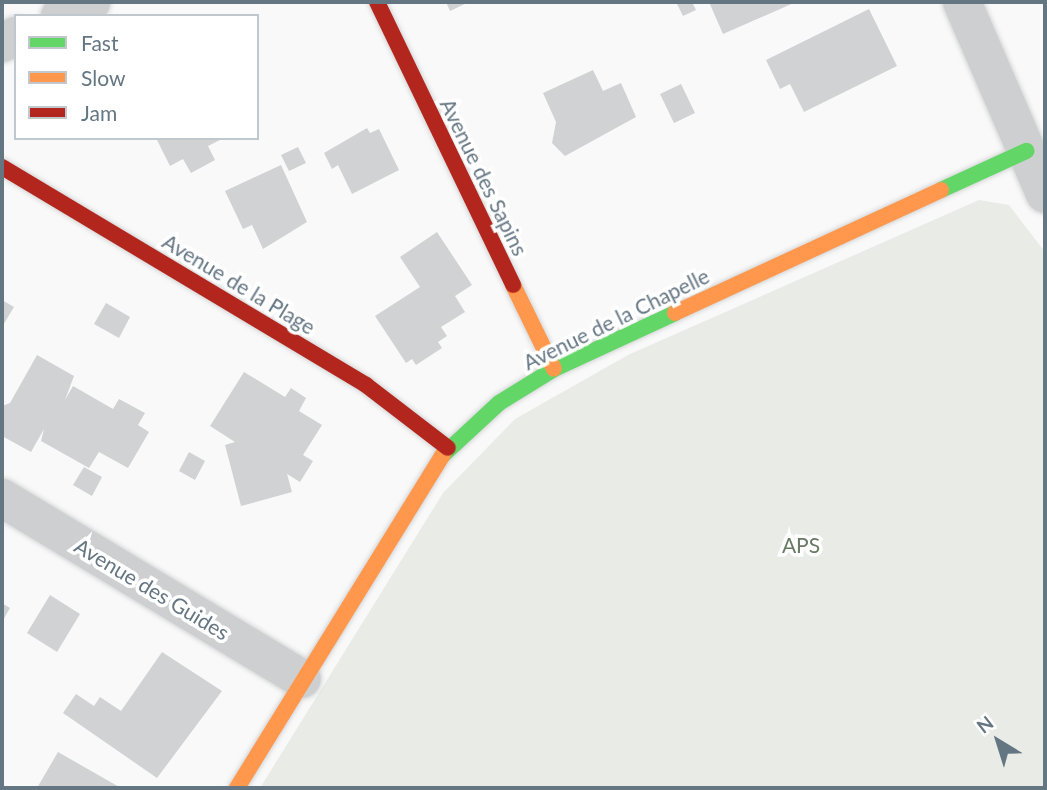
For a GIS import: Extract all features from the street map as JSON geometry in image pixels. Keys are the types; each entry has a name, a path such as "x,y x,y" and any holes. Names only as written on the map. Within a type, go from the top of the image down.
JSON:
{"street":[{"path":"64,14 91,2"},
{"name":"Avenue des Sapins","path":"377,2 554,369"},
{"path":"962,2 1045,194"},
{"name":"Avenue de la Chapelle","path":"237,788 302,679 449,448 499,403 554,369 1026,151"},
{"name":"Avenue de la Plage","path":"2,167 366,385 449,448"},
{"name":"Avenue des Guides","path":"2,498 302,679"}],"green space":[{"name":"APS","path":"979,200 1009,205 1045,252 1045,788 260,788 443,493 515,419 628,355"}],"building":[{"path":"446,2 469,2 450,11"},
{"path":"676,2 692,2 696,10 683,16"},
{"path":"709,2 796,2 723,34"},
{"path":"869,9 897,66 804,112 790,84 780,89 766,60"},
{"path":"593,70 603,91 621,83 636,117 565,156 552,143 556,122 543,93"},
{"path":"681,84 695,113 674,123 660,94"},
{"path":"367,128 370,133 379,129 399,170 352,194 338,165 332,169 324,153"},
{"path":"157,140 220,140 208,146 215,160 191,173 183,159 170,166"},
{"path":"298,147 306,163 289,171 281,155"},
{"path":"281,165 307,222 263,249 252,225 243,229 225,191"},
{"path":"437,232 472,285 455,296 465,312 441,327 447,336 438,342 442,348 416,365 412,359 406,363 375,316 420,287 400,257"},
{"path":"2,300 14,307 2,327"},
{"path":"106,303 130,317 119,338 94,324"},
{"path":"37,355 74,376 65,400 73,386 113,409 119,399 145,413 138,425 149,432 128,468 99,452 89,468 41,441 44,429 31,452 2,436 2,406 10,403"},
{"path":"244,372 285,397 291,388 306,398 299,411 322,425 303,455 313,461 300,482 287,474 292,492 241,506 225,445 235,442 210,426"},
{"path":"189,452 205,461 195,480 179,471"},
{"path":"84,467 102,477 92,496 73,485"},
{"path":"50,595 80,614 57,652 27,633"},
{"path":"2,603 10,608 2,622"},
{"path":"162,652 222,691 157,778 63,713 76,694 94,706 100,697 121,711"},
{"path":"58,752 121,788 37,788"}],"traffic: fast":[{"path":"941,190 1026,151"},
{"path":"443,455 499,403 554,369 675,313"}],"traffic: slow":[{"path":"675,313 941,190"},
{"path":"513,285 554,369"},
{"path":"237,788 443,455"}],"traffic: jam":[{"path":"377,2 513,285"},
{"path":"2,167 366,385 448,448"}]}
